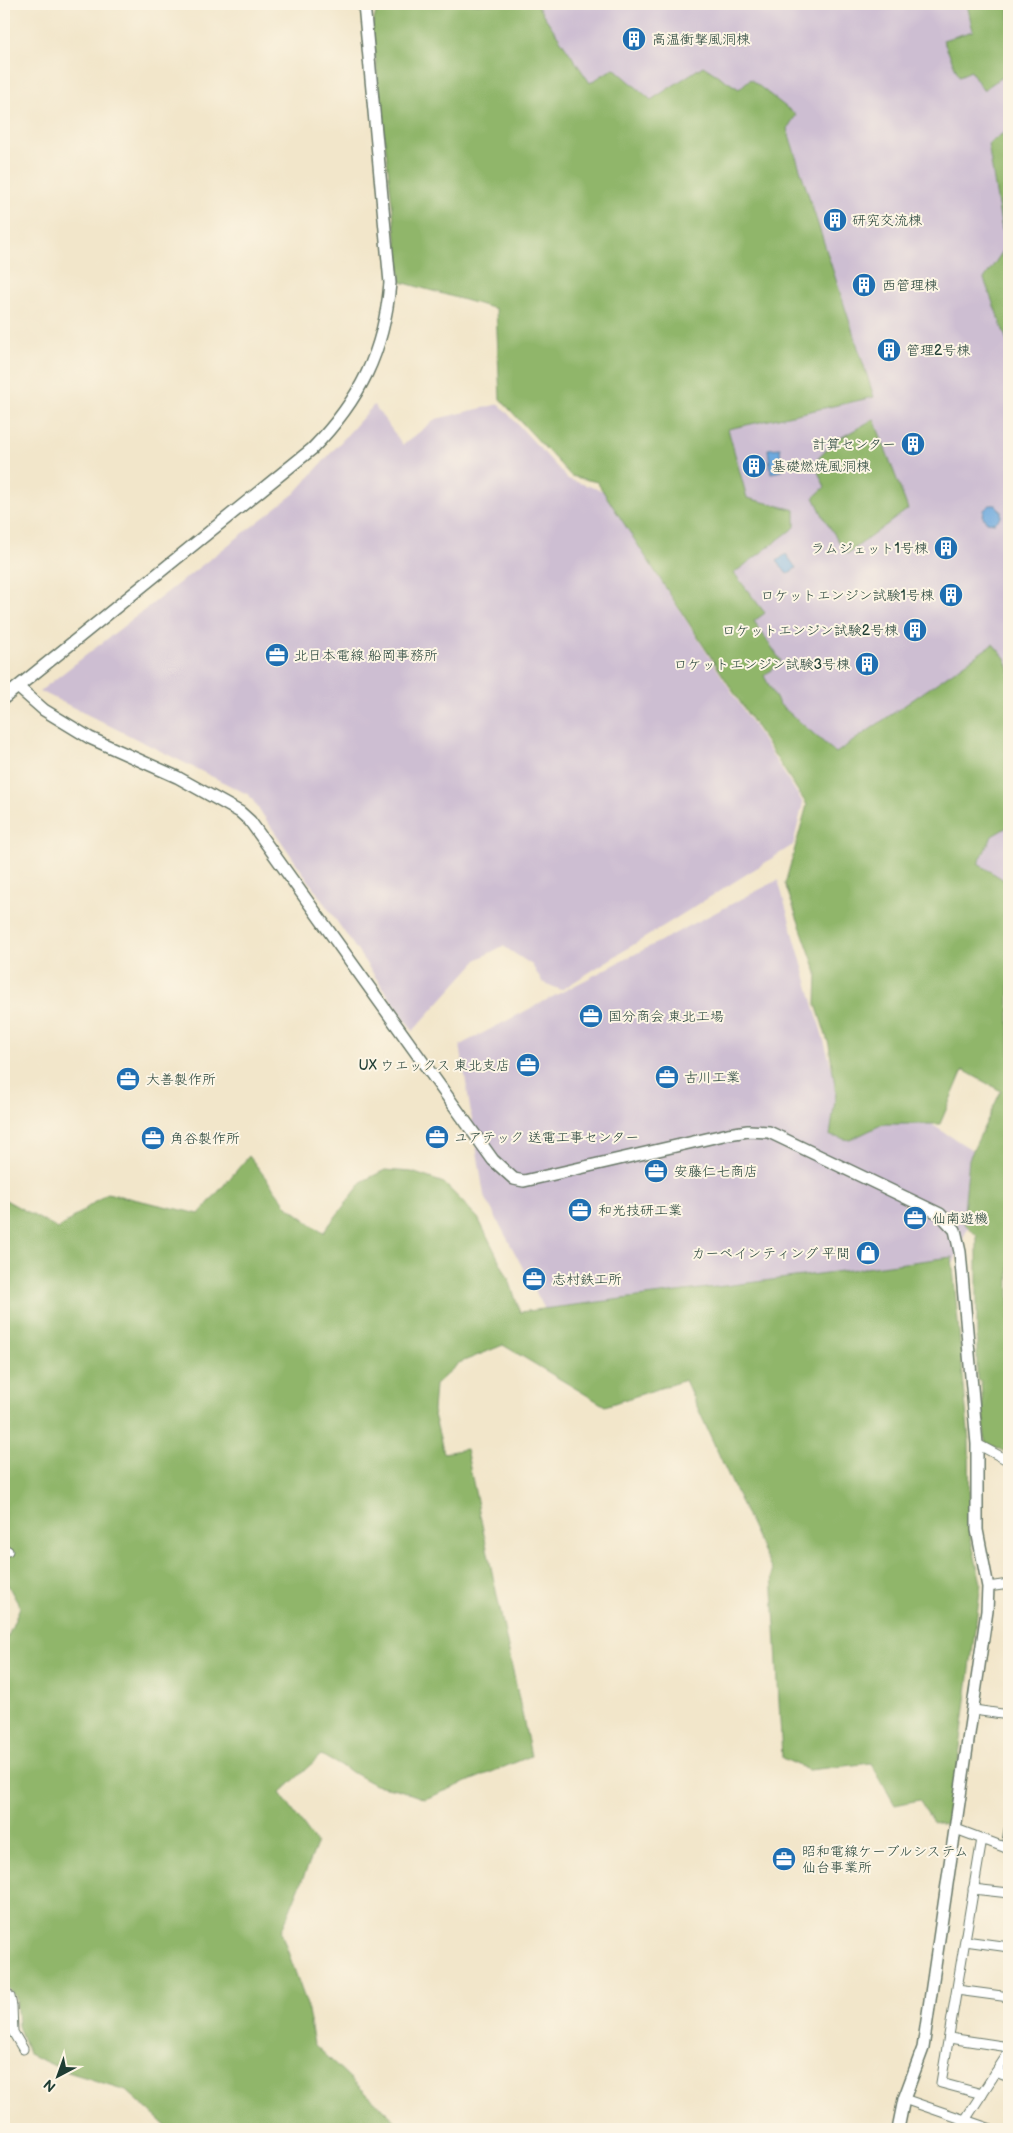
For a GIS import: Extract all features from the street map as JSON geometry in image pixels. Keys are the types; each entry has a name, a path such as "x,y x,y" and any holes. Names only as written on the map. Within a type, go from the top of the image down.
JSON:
{"street":[{"path":"4,698 19,688 312,449 341,418 369,371 384,329 390,283 364,4"},
{"path":"19,688 44,710 90,738 177,777 240,812 250,821 386,1008 469,1130 493,1160 514,1179 524,1181 728,1134 748,1131 769,1132 945,1218 955,1230 958,1238 977,1444 977,1530 988,1587 987,1611 923,2048 904,2099 898,2129"},
{"path":"977,1444 1009,1461"},
{"path":"988,1587 1009,1584"},
{"path":"974,1710 1009,1715"},
{"path":"956,1829 1008,1849 1009,1829"},
{"path":"982,1839 941,2083 982,2094"},
{"path":"973,1889 1009,1893"},
{"path":"965,1941 1009,1947"},
{"path":"4,1989 10,1997 12,2006 13,2032 22,2049"},
{"path":"957,1990 1009,1997"},
{"path":"949,2038 1009,2047"},
{"path":"968,2123 982,2094 1001,2074 1009,2052"},
{"path":"904,2099 968,2123 991,2129"}],"shaded area":[{"path":"385,4 1009,4 1009,1040 864,903 736,649 530,388"},
{"path":"499,404 568,479 603,491 803,803 793,845 561,990 542,982 532,965 503,946 478,959 413,1031 249,795 40,691 295,493 374,405 403,445 436,419"},
{"path":"778,880 844,1111 931,1124 993,1163 954,1262 548,1315 484,1195 460,1045"}],"green space":[{"path":"378,4 536,4 590,83 614,68 651,100 703,66 739,89 750,79 796,115 787,129 874,397 728,429 747,498 795,510 795,527 734,573 765,613 754,621 781,661 764,676 779,704 836,753 993,644 1005,658 1009,669 1009,826 992,836 978,864 1009,883 1009,1454 985,1442 981,1381 977,1380 977,1236 963,1222 969,1159 1001,1091 963,1070 940,1124 883,1124 850,1140 830,1136 836,1093 829,1045 816,1004 817,973 785,884 807,805 597,482 571,476 500,399 496,309 401,282 372,28"},
{"path":"967,4 1009,4 1009,81 1005,75 983,90 971,71 959,76 943,40 973,31"},
{"path":"1009,129 1009,346 984,279 1005,248 988,144"},
{"path":"874,419 908,509 847,554 824,518 814,497 825,487 814,463 835,441"},
{"path":"249,1156 288,1207 323,1233 363,1181 385,1170 412,1172 444,1183 478,1218 509,1280 520,1312 952,1257 969,1441 970,1535 981,1583 950,1826 933,1822 919,1800 895,1805 871,1763 809,1770 782,1758 772,1571 685,1380 605,1406 503,1345 459,1363 435,1385 433,1411 444,1453 466,1449 531,1756 425,1799 397,1789 375,1785 321,1755 280,1793 317,1844 281,1932 307,2005 314,2044 404,2129 169,2129 126,2090 68,2072 29,2054 18,2026 16,1997 4,1985 4,1646 20,1607 4,1578 4,1199 58,1229 107,1193 199,1214"}],"water":[{"path":"780,448 782,471 771,473 768,449"},
{"path":"990,505 996,505 1001,511 1001,517 995,523 987,522 983,517 984,510"},
{"path":"786,554 796,568 787,574 777,561"}],"place":[{"name":"高温衝撃風洞棟","path":"634,39"},
{"name":"研究交流棟","path":"835,220"},
{"name":"西管理棟","path":"864,285"},
{"name":"管理2号棟","path":"889,350"},
{"name":"計算センター","path":"913,444"},
{"name":"基礎燃焼風洞棟","path":"754,466"},
{"name":"ラムジェット1号棟","path":"946,548"},
{"name":"ロケットエンジン試験1号棟","path":"951,595"},
{"name":"ロケットエンジン試験2号棟","path":"915,630"},
{"name":"北日本電線 船岡事務所","path":"277,655"},
{"name":"ロケットエンジン試験3号棟","path":"867,664"},
{"name":"国分商会 東北工場","path":"591,1016"},
{"name":"UX ウエックス 東北支店","path":"528,1065"},
{"name":"古川工業","path":"667,1077"},
{"name":"大善製作所","path":"128,1079"},
{"name":"ユアテック 送電工事センター","path":"437,1137"},
{"name":"角谷製作所","path":"153,1138"},
{"name":"安藤仁七商店","path":"656,1171"},
{"name":"和光技研工業","path":"580,1210"},
{"name":"仙南遊機","path":"915,1218"},
{"name":"カーペインティング 平間","path":"868,1253"},
{"name":"志村鉄工所","path":"534,1279"},
{"name":"昭和電線ケーブルシステム 仙台事業所","path":"784,1859"}]}
